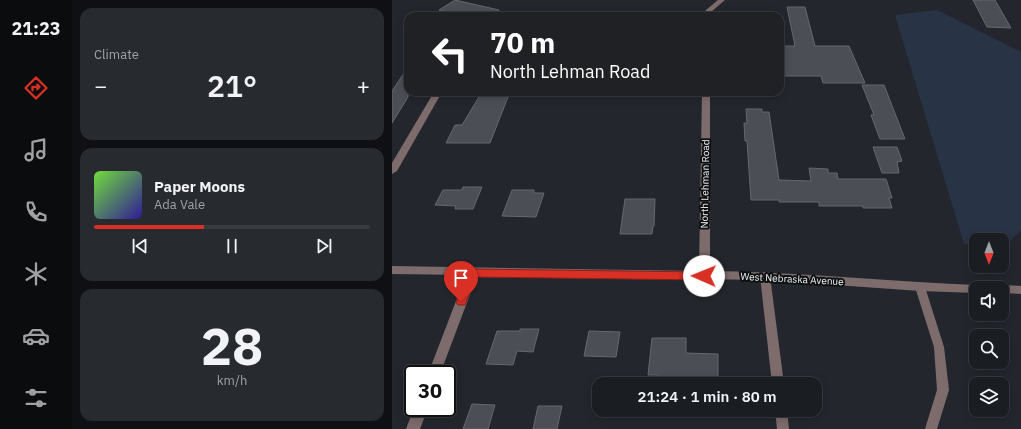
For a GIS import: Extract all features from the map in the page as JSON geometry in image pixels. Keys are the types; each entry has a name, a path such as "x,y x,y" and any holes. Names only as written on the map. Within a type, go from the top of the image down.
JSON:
{"street":[{"path":"708,12 722,0"},
{"path":"392,171 436,96"},
{"name":"North Lehman Road","path":"704,276 706,96"},
{"name":"West Nebraska Avenue","path":"392,270 472,273 765,276 920,287 969,288"},
{"path":"437,365 472,273"},
{"path":"1009,289 1021,290"},
{"path":"413,429 418,417"}],"lane":[{"path":"765,276 777,377"},
{"path":"920,287 939,347 943,390 931,429"},
{"path":"782,417 783,429"}],"shaded area":[{"path":"937,10 1021,52 1021,230 1009,242 1009,233 969,233 969,244 964,244 895,15"}],"building":[{"path":"455,0 499,10 499,12 447,12 439,10"},
{"path":"973,0 995,0 1011,28 987,27"},
{"path":"787,7 805,7 815,46 849,46 865,83 823,83 821,76 784,76 784,46 795,46"},
{"path":"404,73 404,96 408,97 392,123 392,91"},
{"path":"862,85 884,85 905,139 880,139 871,115 874,115"},
{"path":"480,96 508,96 490,143 446,143 455,125 462,125"},
{"path":"746,109 762,109 762,112 769,112 779,180 811,181 809,168 828,169 828,173 837,173 838,179 886,179 892,198 889,198 892,208 863,208 863,206 819,206 819,202 751,200 747,141 745,141 744,123 747,123"},
{"path":"873,147 897,147 902,161 897,162 899,173 882,173"},
{"path":"463,187 482,187 473,209 455,209 456,206 435,205 443,190 462,190"},
{"path":"512,190 534,190 534,193 544,193 536,217 502,216"},
{"path":"625,199 655,199 654,226 652,234 620,234"},
{"path":"520,329 539,329 533,352 517,351 513,365 486,364 497,331 520,331"},
{"path":"589,331 620,332 616,357 584,356"},
{"path":"652,338 686,338 686,353 718,354 718,377 658,377 658,375 648,375"},
{"path":"472,404 495,405 488,429 463,429"},
{"path":"538,406 562,406 557,429 533,429"}],"route":[{"path":"461,302 472,273 704,276"}]}
